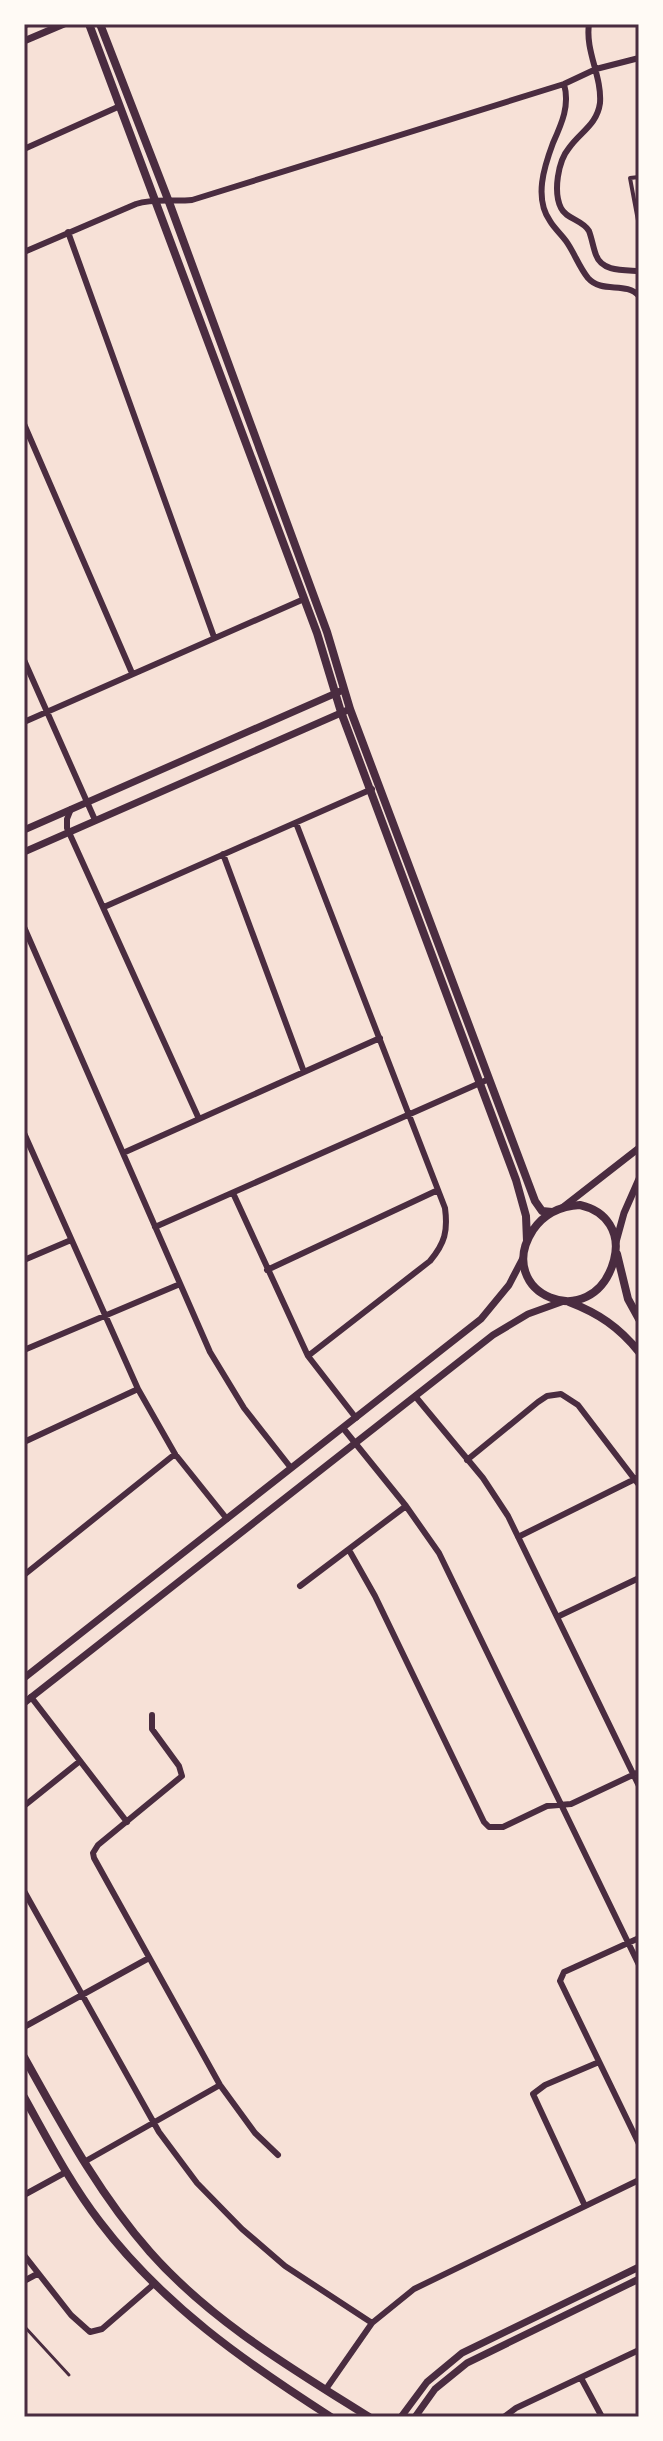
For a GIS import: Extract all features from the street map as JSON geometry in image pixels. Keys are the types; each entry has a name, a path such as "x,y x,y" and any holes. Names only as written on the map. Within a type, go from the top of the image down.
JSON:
{"main road":[{"path":"89,24 484,1081 535,1201 542,1211 552,1212"},
{"path":"100,24 327,632 340,692"},
{"path":"484,1081 526,1216 527,1241 523,1258 526,1272 535,1288 550,1298 598,1314 612,1323 639,1352"},
{"path":"527,1241 535,1227 552,1212 562,1208 580,1205 603,1215 612,1227 624,1285 639,1319"},
{"path":"566,1302 586,1297 600,1288 611,1267 616,1247"},
{"path":"24,2057 83,2163 113,2206 167,2270 206,2306 260,2347 369,2417"},
{"path":"24,2097 66,2172 100,2222 154,2284 181,2310 248,2363 331,2417"},
{"path":"30,2109 47,2099"},
{"path":"248,2363 260,2347"}],"street":[{"path":"24,41 64,24"},
{"path":"589,24 591,56 600,101 593,123 568,149 558,178 558,197 564,213 588,231 602,265 639,271"},
{"path":"24,252 155,198 169,202 192,200 564,84 596,69 639,58"},
{"path":"564,84 567,97 564,116 544,166 541,188 543,207 589,280 605,287 628,289 639,296"},
{"path":"24,149 120,106"},
{"path":"639,177 630,178 639,226"},
{"path":"68,232 214,637"},
{"path":"24,424 132,673"},
{"path":"24,722 304,599"},
{"path":"24,660 95,820"},
{"path":"24,830 340,692"},
{"path":"24,852 346,711"},
{"path":"104,907 374,788"},
{"path":"71,809 66,822 70,832 199,1119"},
{"path":"296,823 445,1208 447,1228 443,1246 430,1261 308,1356"},
{"path":"223,854 304,1072"},
{"path":"24,927 27,942 221,1373 256,1425 291,1468"},
{"path":"123,1153 380,1038"},
{"path":"155,1227 484,1081"},
{"path":"24,1133 138,1389 175,1454 227,1519"},
{"path":"562,1208 639,1148"},
{"path":"616,1247 624,1213 639,1179"},
{"path":"267,1270 438,1190"},
{"path":"233,1193 308,1356 356,1418"},
{"path":"24,1260 71,1240"},
{"path":"24,1678 481,1319 509,1285 523,1258"},
{"path":"24,1350 180,1284"},
{"path":"127,1822 27,1700 509,1324 528,1314 566,1302"},
{"path":"24,1442 138,1389"},
{"path":"467,1460 538,1402 547,1396 561,1394 578,1405 638,1481 518,1537"},
{"path":"415,1396 495,1495 636,1773 639,1786"},
{"path":"343,1428 406,1506 439,1553 639,1965"},
{"path":"24,1575 175,1454"},
{"path":"300,1586 406,1506"},
{"path":"349,1550 375,1596 489,1827 503,1827 547,1806 571,1804 636,1773"},
{"path":"557,1617 639,1578"},
{"path":"152,1715 152,1729 182,1771 179,1780 98,1845 93,1853 220,2085 255,2133 278,2155"},
{"path":"24,1806 80,1761"},
{"path":"24,1891 153,2122 197,2183 242,2229 285,2266 372,2323"},
{"path":"639,1938 561,1976 561,1986 639,2144"},
{"path":"24,2027 149,1958"},
{"path":"585,2206 533,2094 535,2090 599,2062"},
{"path":"83,2163 220,2085"},
{"path":"24,2195 66,2172"},
{"path":"326,2389 372,2323 395,2302 432,2279 639,2180"},
{"path":"24,2255 86,2330 96,2332 154,2284"},
{"path":"401,2417 427,2382 462,2353 639,2267"},
{"path":"24,2281 37,2274"},
{"path":"415,2417 435,2389 467,2363 639,2279"},
{"path":"504,2417 516,2408 639,2350"},
{"path":"581,2378 602,2417"},
{"path":"310,2417 316,2407"}],"lane":[{"path":"24,2326 69,2375"}]}
